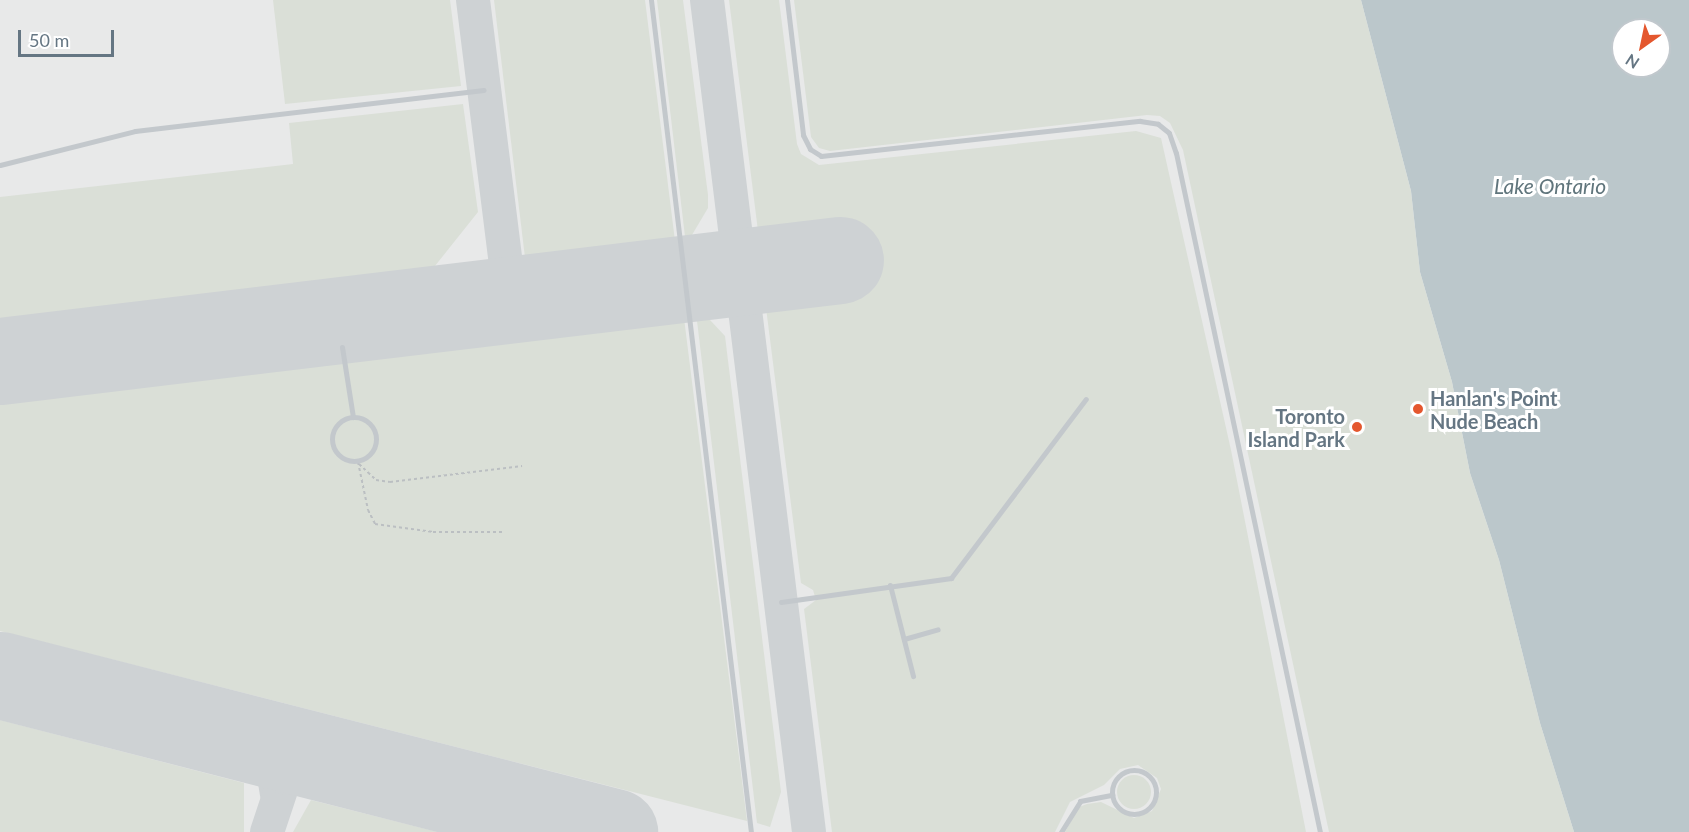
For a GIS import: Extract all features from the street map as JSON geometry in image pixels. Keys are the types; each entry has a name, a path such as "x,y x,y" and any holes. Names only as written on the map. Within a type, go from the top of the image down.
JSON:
{"lane":[{"path":"651,0 751,832"},
{"path":"787,0 803,135 810,149 821,156 1140,121 1158,124 1168,133 1176,153 1320,832"},
{"path":"0,165 135,131 484,90"},
{"path":"342,347 352,417"},
{"path":"781,602 951,578 1086,399"},
{"path":"352,417 367,421 377,441 371,454 358,462 344,459 332,442 339,422 352,417"},
{"path":"890,585 913,676"},
{"path":"904,639 938,629"},
{"path":"1131,770 1145,773 1156,790 1152,804 1133,814 1119,808 1112,795 1119,776 1131,770"},
{"path":"1061,832 1080,801 1112,795"}],"path":[{"path":"358,462 376,480 390,482 522,466"},
{"path":"358,462 368,510 375,524 433,532 504,532"}],"shaded area":[{"path":"0,0 806,0 1183,98 1338,832 0,832"},
{"path":"273,0 450,0 461,86 285,104"},
{"path":"494,0 645,0 675,241 670,248 526,266"},
{"path":"657,0 683,0 708,195 708,208 686,245"},
{"path":"729,0 779,0 797,144 801,154 819,165 1136,131 1161,138 1231,450 1306,832 1065,832 1079,807 1087,804 1101,802 1134,818 1152,811 1161,789 1157,778 1138,765 1120,769 1104,785 1070,802 1055,832 832,832 804,609 816,600 813,590 801,583 765,300 847,287 840,229 759,239"},
{"name":"Toronto Island Park","path":"794,0 1361,0 1411,191 1420,272 1452,382 1470,473 1499,560 1540,723 1574,832 1329,832 1183,150 1170,123 1160,116 1147,115 830,151 819,148 811,137"},
{"path":"463,104 478,212 423,281 0,333 0,197 293,164 289,123"},
{"path":"695,304 725,336 781,792 770,827 757,823"},
{"path":"675,306 683,310 747,821 0,631 0,391"},
{"path":"0,720 244,783 244,832 0,832"},
{"path":"1134,775 1146,780 1151,792 1146,804 1134,809 1122,804 1117,792 1122,780"},
{"path":"311,800 438,832 293,832"}],"water":[{"name":"Lake Ontario","path":"1361,0 1689,0 1689,832 1574,832 1540,723 1499,560 1470,473 1452,382 1420,272 1411,191"}],"taxiway":[{"path":"473,0 510,299"},
{"path":"707,0 809,832"},
{"path":"239,736 260,750 272,763 277,793"},
{"path":"267,832 285,778 305,764 331,760"}],"runway":[{"path":"0,361 840,260"},
{"path":"0,675 614,832"}],"place":[{"name":"Hanlan's Point Nude Beach","path":"1418,409"},
{"name":"Toronto Island Park","path":"1357,427"}]}
